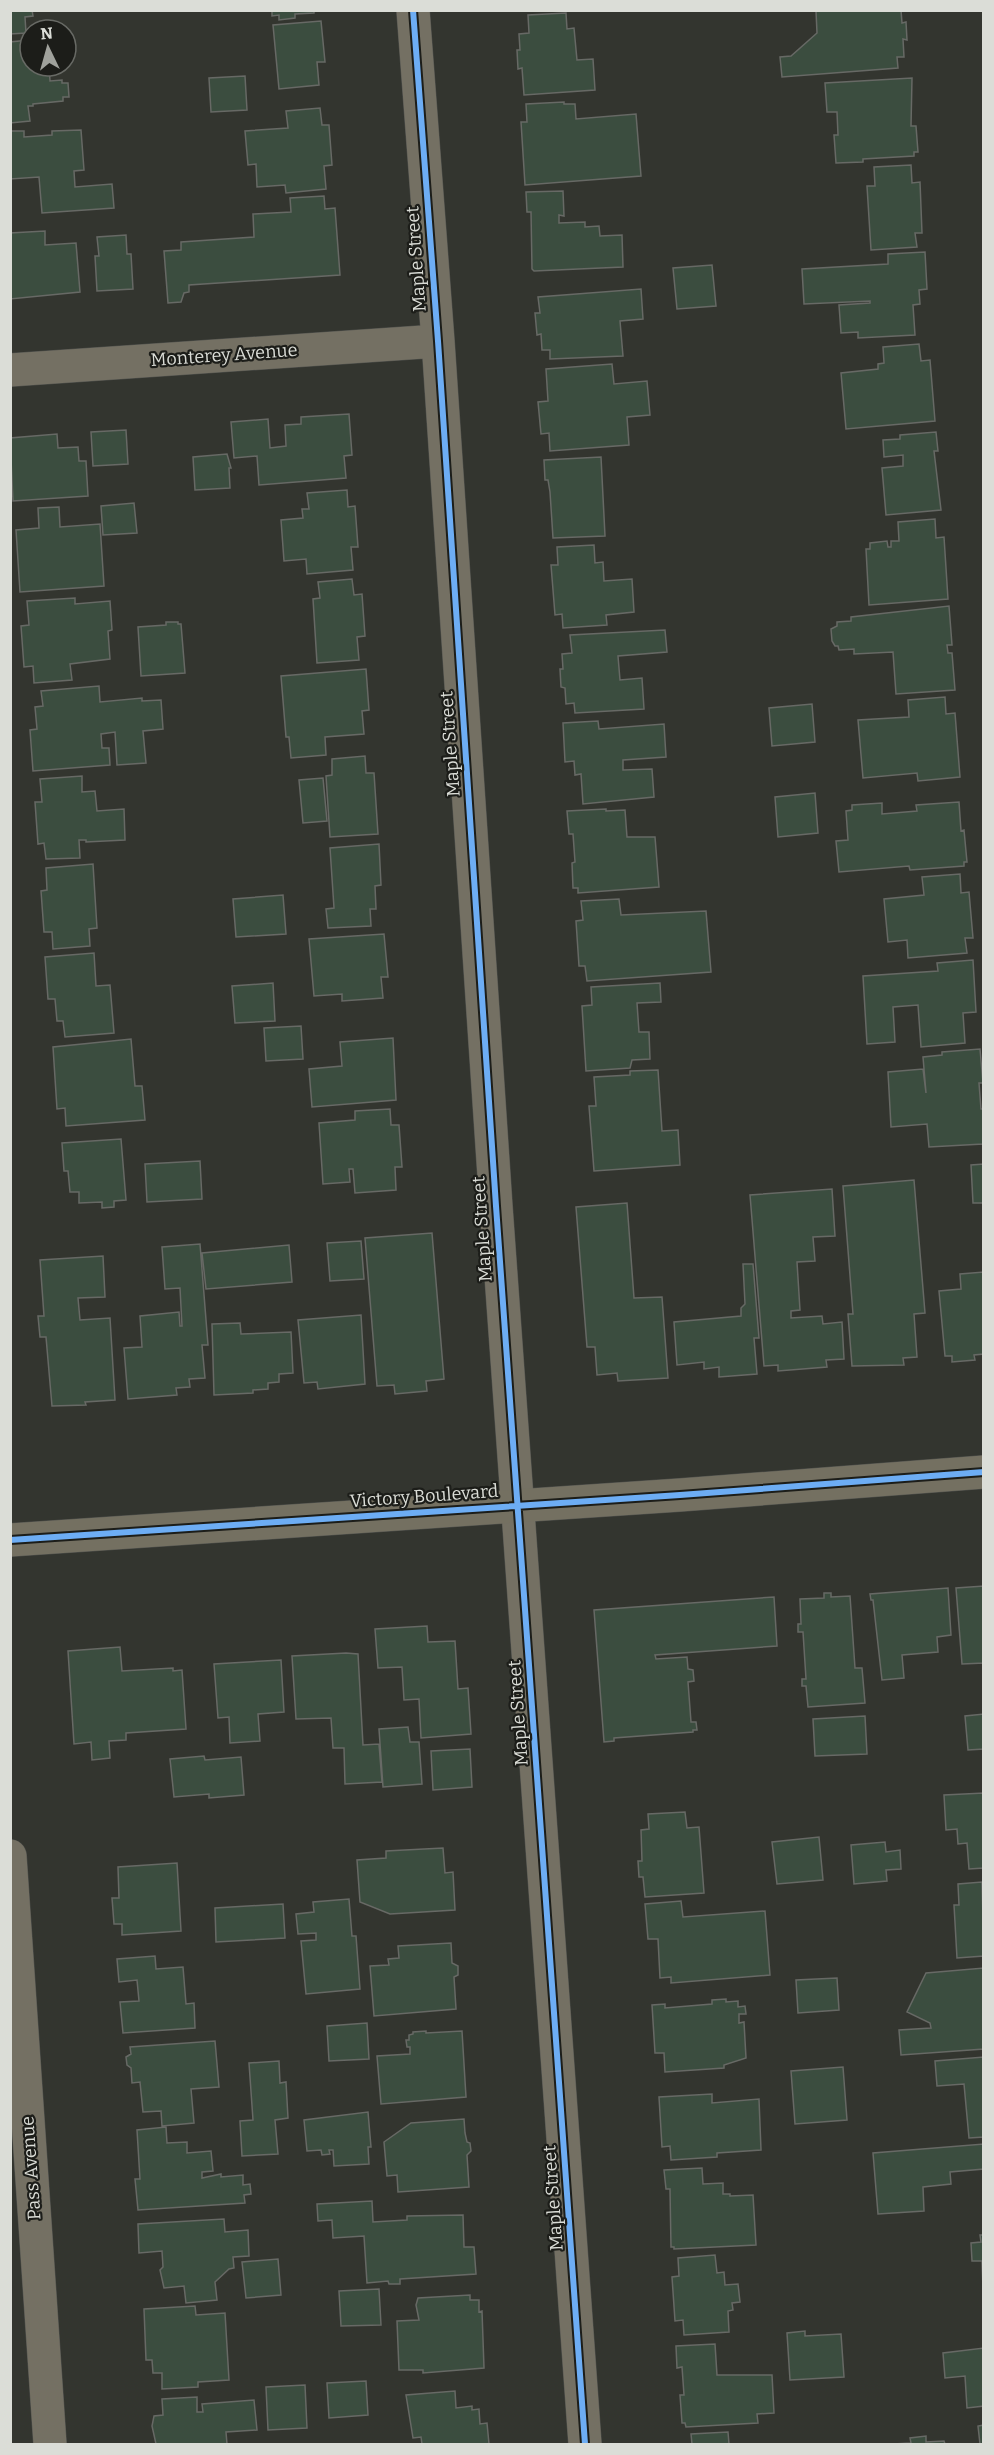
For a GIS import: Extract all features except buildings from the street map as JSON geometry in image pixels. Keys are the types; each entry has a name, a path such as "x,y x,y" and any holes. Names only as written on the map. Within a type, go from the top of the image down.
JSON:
{"main road":[{"name":"Victory Boulevard","path":"10,1540 984,1472"}],"street":[{"name":"Maple Street","path":"412,10 438,341 494,1183 585,2445"},
{"name":"Monterey Avenue","path":"10,370 438,341"},
{"name":"Pass Avenue","path":"10,1856 50,2445"}],"cycle path":[{"path":"413,10 585,2444"},
{"path":"10,1540 984,1472"}]}
